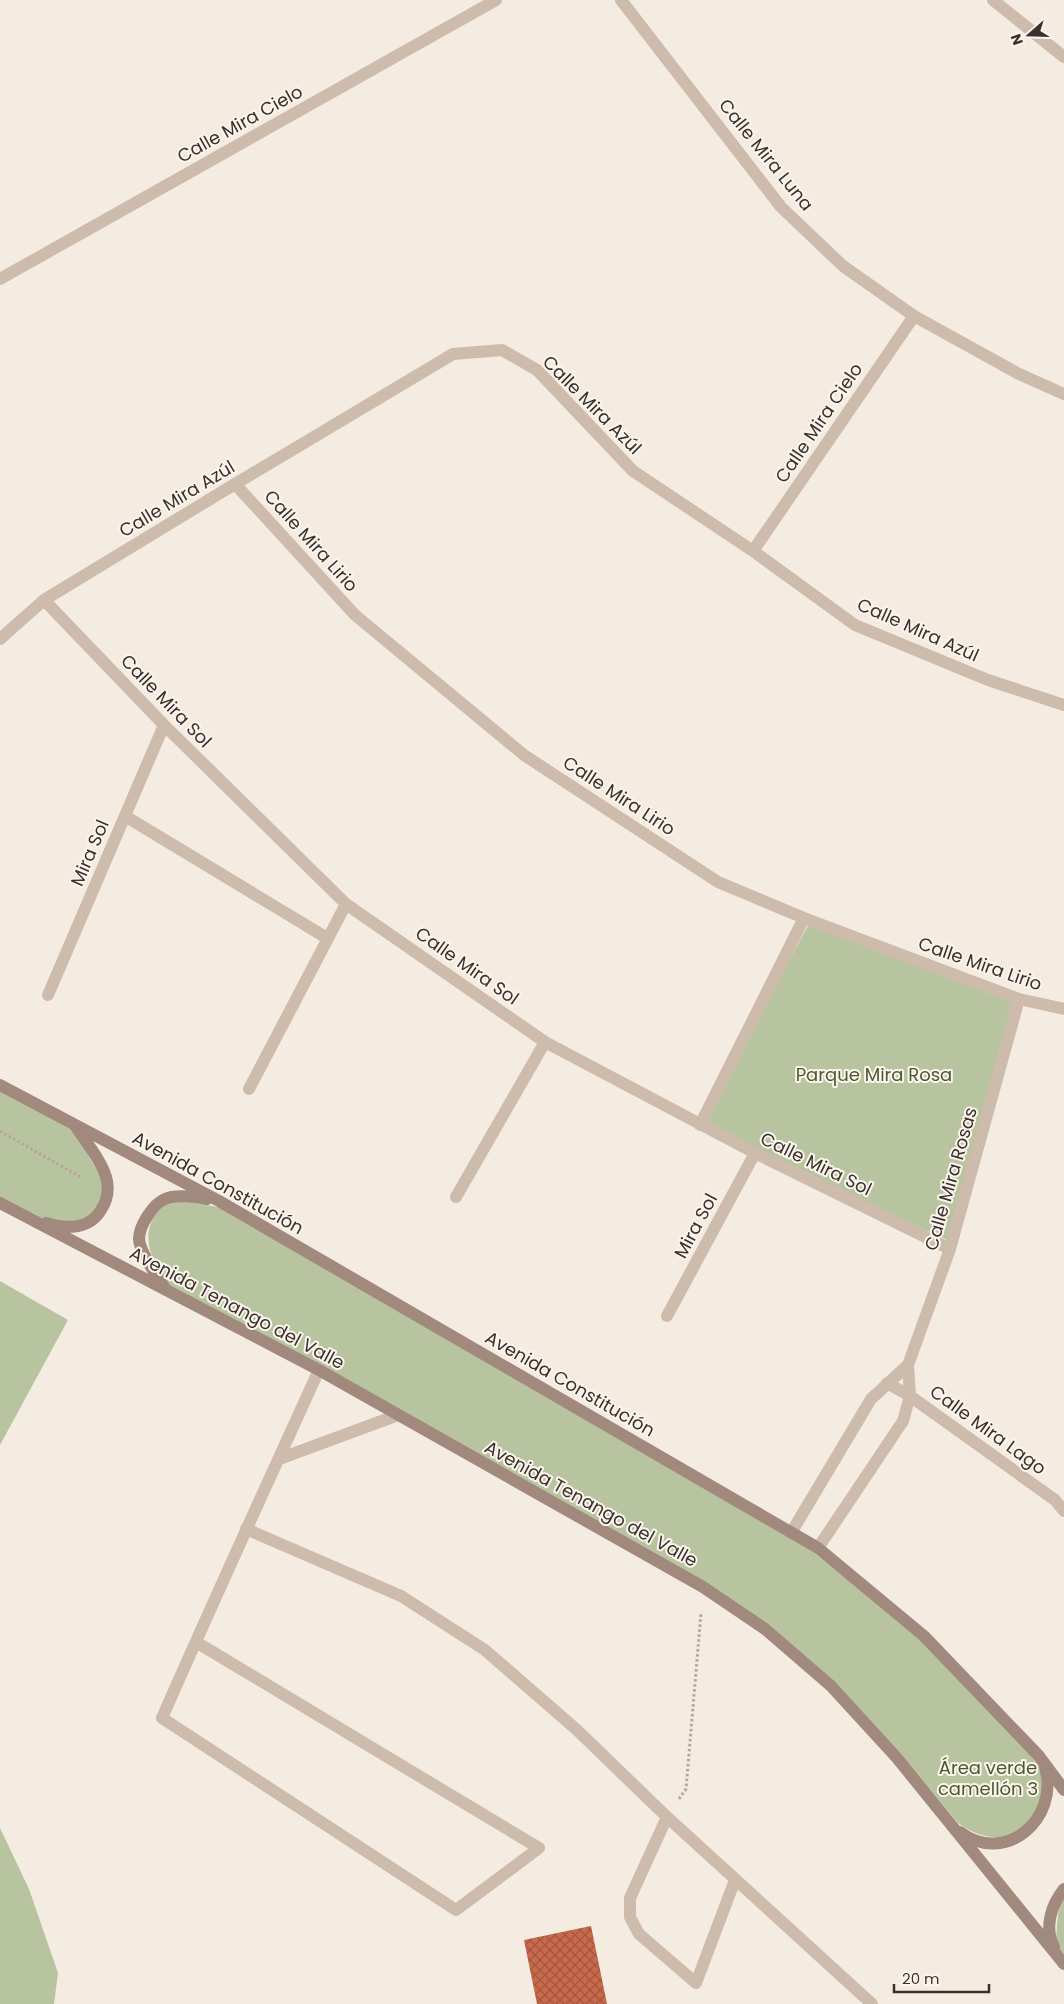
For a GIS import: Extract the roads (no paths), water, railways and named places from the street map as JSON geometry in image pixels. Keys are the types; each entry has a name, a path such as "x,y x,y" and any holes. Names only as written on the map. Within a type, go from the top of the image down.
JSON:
{"main road":[{"name":"Avenida Constitución","path":"0,1085 220,1201 818,1548 924,1636 1039,1756 1064,1790"},
{"path":"29,1219 60,1227 87,1224 97,1216 107,1200 107,1180 94,1154 75,1125"},
{"path":"166,1291 149,1266 139,1239 147,1215 165,1198 193,1196 220,1201"},
{"name":"Avenida Tenango del Valle","path":"0,1203 320,1370 398,1416 703,1587 766,1630 831,1686 897,1758 1061,1960"},
{"path":"954,1827 964,1835 978,1841 991,1843 1005,1841 1029,1829 1038,1819 1048,1794 1045,1768 1039,1756"},
{"path":"1061,1960 1052,1942 1050,1927 1051,1911 1064,1889"}],"street":[{"name":"Calle Mira Cielo","path":"0,279 496,0"},
{"name":"Calle Mira Luna","path":"622,0 781,207 843,266 914,316 1019,374 1064,394"},
{"path":"993,0 1064,57"},
{"name":"Calle Mira Cielo","path":"753,551 914,316"},
{"name":"Calle Mira Azúl","path":"0,639 44,600 453,354 502,350 537,370 633,471 753,551 856,625 988,680 1064,705"},
{"name":"Calle Mira Lirio","path":"235,484 355,615 524,755 718,882 804,918 1019,1000 1064,1009"},
{"name":"Calle Mira Sol","path":"44,600 164,725 346,904 545,1042 700,1125 950,1249"},
{"name":"Mira Sol","path":"48,995 164,725"},
{"path":"125,816 327,938"},
{"path":"249,1089 346,904"},
{"path":"700,1125 804,918"},
{"name":"Calle Mira Rosas","path":"818,1548 903,1421 910,1396 908,1365 950,1249 1019,1000"},
{"path":"456,1196 545,1042"},
{"name":"Mira Sol","path":"667,1316 755,1153"},
{"name":"Calle Mira Rosas","path":"791,1532 871,1399 908,1365"},
{"path":"196,1642 539,1848 456,1910 162,1718 246,1529 320,1370"},
{"name":"Calle Mira Lago","path":"887,1384 910,1396 1060,1497 1064,1511"},
{"path":"279,1459 398,1416"},
{"path":"246,1529 401,1596 485,1650 577,1730 667,1817 872,2004"},
{"path":"667,1817 630,1898 630,1917 639,1934 696,1983 736,1880"}],"park label":[{"name":"Parque Mira Rosa","path":"874,1075"},
{"name":"Área verde camellón 3","path":"988,1778"}]}
